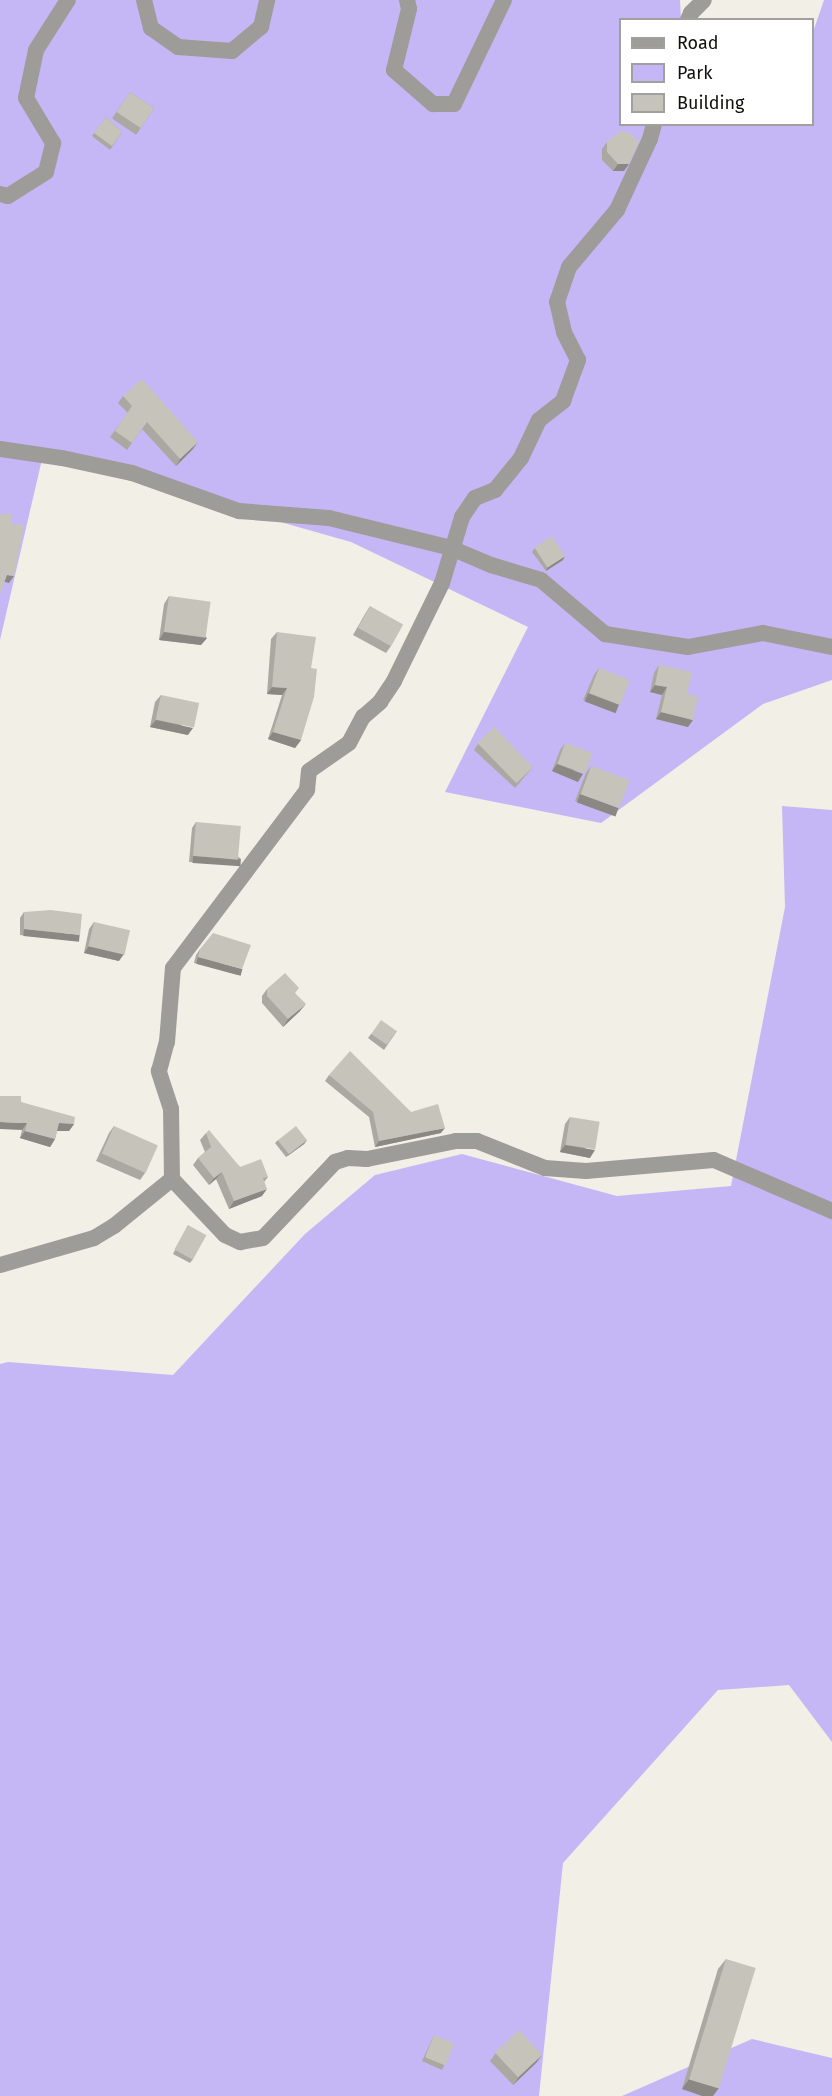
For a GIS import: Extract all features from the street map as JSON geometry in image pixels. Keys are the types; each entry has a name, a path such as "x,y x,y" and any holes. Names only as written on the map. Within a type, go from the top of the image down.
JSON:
{"street":[{"path":"0,194 8,196 46,172 53,143 26,98 36,50 68,0"},
{"path":"144,0 151,28 178,47 232,51 261,27 267,0"},
{"path":"408,0 409,9 394,70 433,104 454,104 504,0"},
{"path":"689,18 704,0"},
{"path":"653,126 650,139 617,210 569,267 557,302 564,332 578,360 563,401 539,420 521,458 495,490 475,498 462,518 442,583 380,702 363,717 349,743 309,771 307,790 173,968 167,1042 159,1071 171,1109 172,1179 225,1235 240,1242 263,1238 335,1162 348,1158 367,1160 456,1141 477,1141 545,1168 556,1169 586,1171 714,1160 832,1210"},
{"path":"0,449 62,458 132,473 239,511 329,518 451,548 491,565 541,580 605,634 688,647 763,633 832,647"},
{"path":"0,1265 94,1238 114,1226 172,1179"}],"green space":[{"path":"0,0 680,0 681,18 619,18 619,126 814,126 814,29 824,0 832,0 832,680 763,704 601,823 445,792 528,627 351,542 43,455 0,640"},
{"path":"782,806 832,810 832,1742 789,1685 718,1690 563,1863 539,2096 0,2096 0,1364 8,1362 173,1375 305,1234 375,1175 462,1154 617,1196 731,1186 785,907"},
{"path":"752,2039 832,2058 832,2096 622,2096"}],"building":[{"path":"130,92 154,108 141,128 117,112"},
{"path":"106,117 122,132 112,146 94,133"},
{"path":"620,131 630,133 639,142 629,164 618,164 607,152 607,142"},
{"path":"142,379 198,442 180,459 147,422 132,443 115,431 132,406 123,396"},
{"path":"0,514 11,514 11,524 24,525 14,576 7,575 0,594"},
{"path":"552,536 565,556 547,568 534,547"},
{"path":"169,596 211,602 206,637 164,632"},
{"path":"370,606 403,624 391,646 358,628"},
{"path":"277,632 316,637 311,668 317,669 314,697 301,740 273,732 287,688 272,687"},
{"path":"659,665 692,672 687,694 698,696 693,720 661,712 667,687 655,685"},
{"path":"599,668 630,680 620,705 589,693"},
{"path":"161,695 199,703 194,728 156,719"},
{"path":"494,727 533,767 516,783 477,743"},
{"path":"565,743 592,753 585,774 557,764"},
{"path":"591,766 630,780 619,808 581,794"},
{"path":"196,822 241,826 238,860 193,856"},
{"path":"51,910 82,914 80,935 24,929 24,912"},
{"path":"94,922 130,930 124,955 88,946"},
{"path":"213,933 251,945 242,969 198,957 200,949"},
{"path":"285,973 299,988 295,993 306,1004 288,1019 267,996 267,989"},
{"path":"381,1020 397,1031 387,1045 371,1034"},
{"path":"350,1051 411,1112 438,1104 445,1128 379,1141 373,1112 329,1075"},
{"path":"0,1096 21,1096 21,1102 75,1117 74,1124 59,1123 55,1139 25,1131 27,1123 0,1122"},
{"path":"570,1117 600,1122 595,1149 566,1145"},
{"path":"114,1126 158,1146 146,1173 102,1153"},
{"path":"296,1126 307,1140 289,1154 278,1140"},
{"path":"209,1130 240,1167 261,1159 268,1177 263,1178 267,1189 234,1201 222,1172 214,1178 198,1158 211,1147 206,1133"},
{"path":"188,1225 206,1235 193,1260 174,1249"},
{"path":"726,1959 756,1968 719,2089 689,2079"},
{"path":"519,2030 542,2055 518,2077 495,2053"},
{"path":"434,2035 454,2043 445,2065 425,2057"}]}
